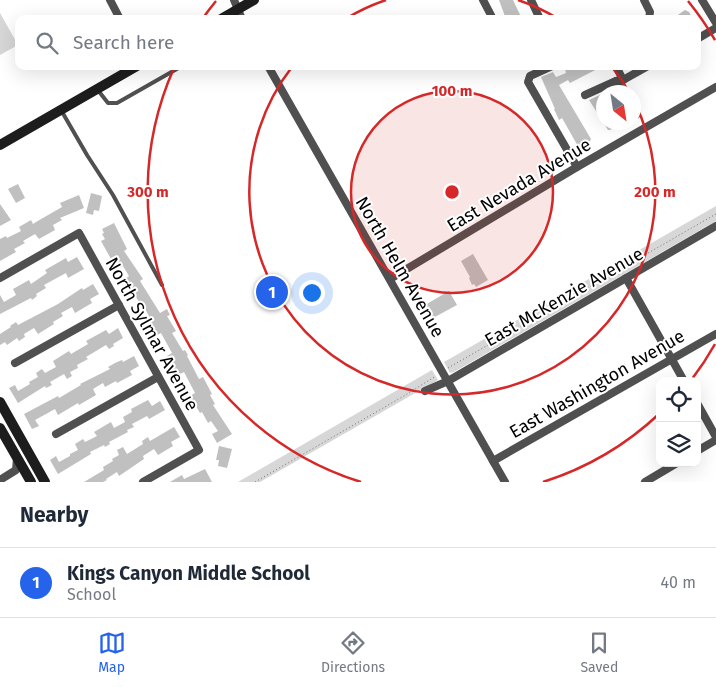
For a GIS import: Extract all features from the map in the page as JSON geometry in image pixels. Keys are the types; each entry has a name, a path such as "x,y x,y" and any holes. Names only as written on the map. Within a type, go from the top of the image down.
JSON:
{"main road":[{"path":"238,9 254,0"},
{"path":"0,145 130,70"},
{"path":"0,402 45,482"},
{"path":"0,428 29,481"}],"street":[{"path":"110,0 118,15"},
{"path":"483,0 491,15"},
{"path":"531,0 538,15"},
{"path":"644,0 650,15"},
{"path":"702,0 716,23"},
{"path":"701,37 716,28"},
{"name":"North Helm Avenue","path":"270,70 505,482"},
{"path":"546,70 530,76 528,82 577,167"},
{"path":"617,70 621,85"},
{"path":"585,95 640,70"},
{"name":"East Nevada Avenue","path":"390,279 716,86"},
{"name":"East McKenzie Avenue","path":"426,391 448,381 716,226"},
{"name":"North Sylmar Avenue","path":"0,278 79,233 199,450 143,482"},
{"path":"626,278 682,377"},
{"path":"15,363 119,305"},
{"name":"East Washington Avenue","path":"493,461 716,334"},
{"path":"56,434 158,377"},
{"path":"701,410 716,438 701,448"},
{"path":"0,480 16,470 17,458"},
{"path":"645,482 670,467"}],"lane":[{"path":"97,89 108,103 116,103 175,70"},
{"path":"61,110 113,195 162,285"}],"path":[{"path":"255,482 716,214"}],"shaded area":[{"path":"0,13 15,40 15,47 0,55"},
{"path":"716,206 716,221 450,373 444,362"},
{"path":"432,370 438,380 260,482 238,482"}],"building":[{"path":"499,0 513,0 520,15 505,15"},
{"path":"685,10 691,15 678,15"},
{"path":"565,70 595,70 570,83 568,80 559,85 591,139 589,143 579,148 562,118 559,120 541,77 553,72 556,77 566,73"},
{"path":"596,97 596,111 589,100"},
{"path":"18,184 25,198 16,203 8,189"},
{"path":"91,193 102,196 99,211 94,210 93,215 86,213"},
{"path":"79,195 84,208 60,218 62,220 53,225 55,230 39,239 35,234 23,241 25,243 14,249 16,252 0,261 0,239 6,236 7,238 21,231 19,227 31,220 33,224 62,207 60,203"},
{"path":"0,204 11,220 0,226"},
{"path":"114,223 127,249 124,251 143,279 140,281 160,313 167,309 170,315 167,316 176,331 172,333 183,351 185,350 188,355 199,379 203,377 212,394 210,395 215,404 213,405 232,434 217,443 212,434 218,431 211,421 208,423 202,412 200,413 190,396 195,393 184,372 178,375 167,356 172,353 161,333 155,336 146,320 150,318 143,305 136,297 134,298 124,280 129,276 123,266 120,268 114,257 111,259 101,241 105,239 102,229"},
{"path":"473,254 488,280 476,287 474,284 472,285 470,277 461,261"},
{"path":"77,257 84,269 68,278 66,273 44,285 46,288 36,294 37,296 32,300 31,298 0,314 0,295 4,302 16,295 13,289 29,280 31,284 47,273 45,270 66,258 68,262"},
{"path":"93,284 99,294 90,299 92,303 75,313 72,307 61,313 63,316 38,334 34,328 24,334 25,337 19,341 17,338 7,345 5,342 0,345 0,334 16,322 18,325 58,304 82,288 83,290"},
{"path":"449,291 457,305 433,318 425,305"},
{"path":"118,328 123,338 113,344 114,346 109,349 106,345 77,365 78,368 70,372 72,376 67,379 64,374 50,382 52,385 46,388 45,386 18,403 9,388 15,385 18,391 38,377 36,373 42,369 45,373 56,367 53,361 69,351 71,354 83,347 88,344 86,341 106,330 109,334"},
{"path":"134,356 139,366 130,371 132,375 105,387 103,383 93,389 96,395 58,415 55,409 35,420 39,426 32,429 24,414 58,396 59,398 80,384 110,369 108,367 115,363 122,360 123,362"},
{"path":"148,400 152,406 160,401 165,410 149,419 147,416 132,424 134,427 127,430 128,432 109,442 110,444 105,447 104,445 90,452 91,454 58,474 50,460 56,456 59,462 70,456 70,454 78,450 75,444 83,439 85,442 97,436 94,432 111,422 114,428 125,422 123,417 132,412 131,409"},
{"path":"174,427 180,437 171,442 173,446 158,455 154,449 143,456 144,459 119,476 117,472 103,482 84,482 104,470 103,467 119,455 117,450 123,447 127,454 143,444 142,441 148,437 150,441"},
{"path":"219,446 232,449 227,468 218,466 219,460 216,460"},
{"path":"205,469 212,482 170,482 182,475 184,479"}],"place":[{"name":"Kings Canyon Middle School","path":"272,292"}]}
